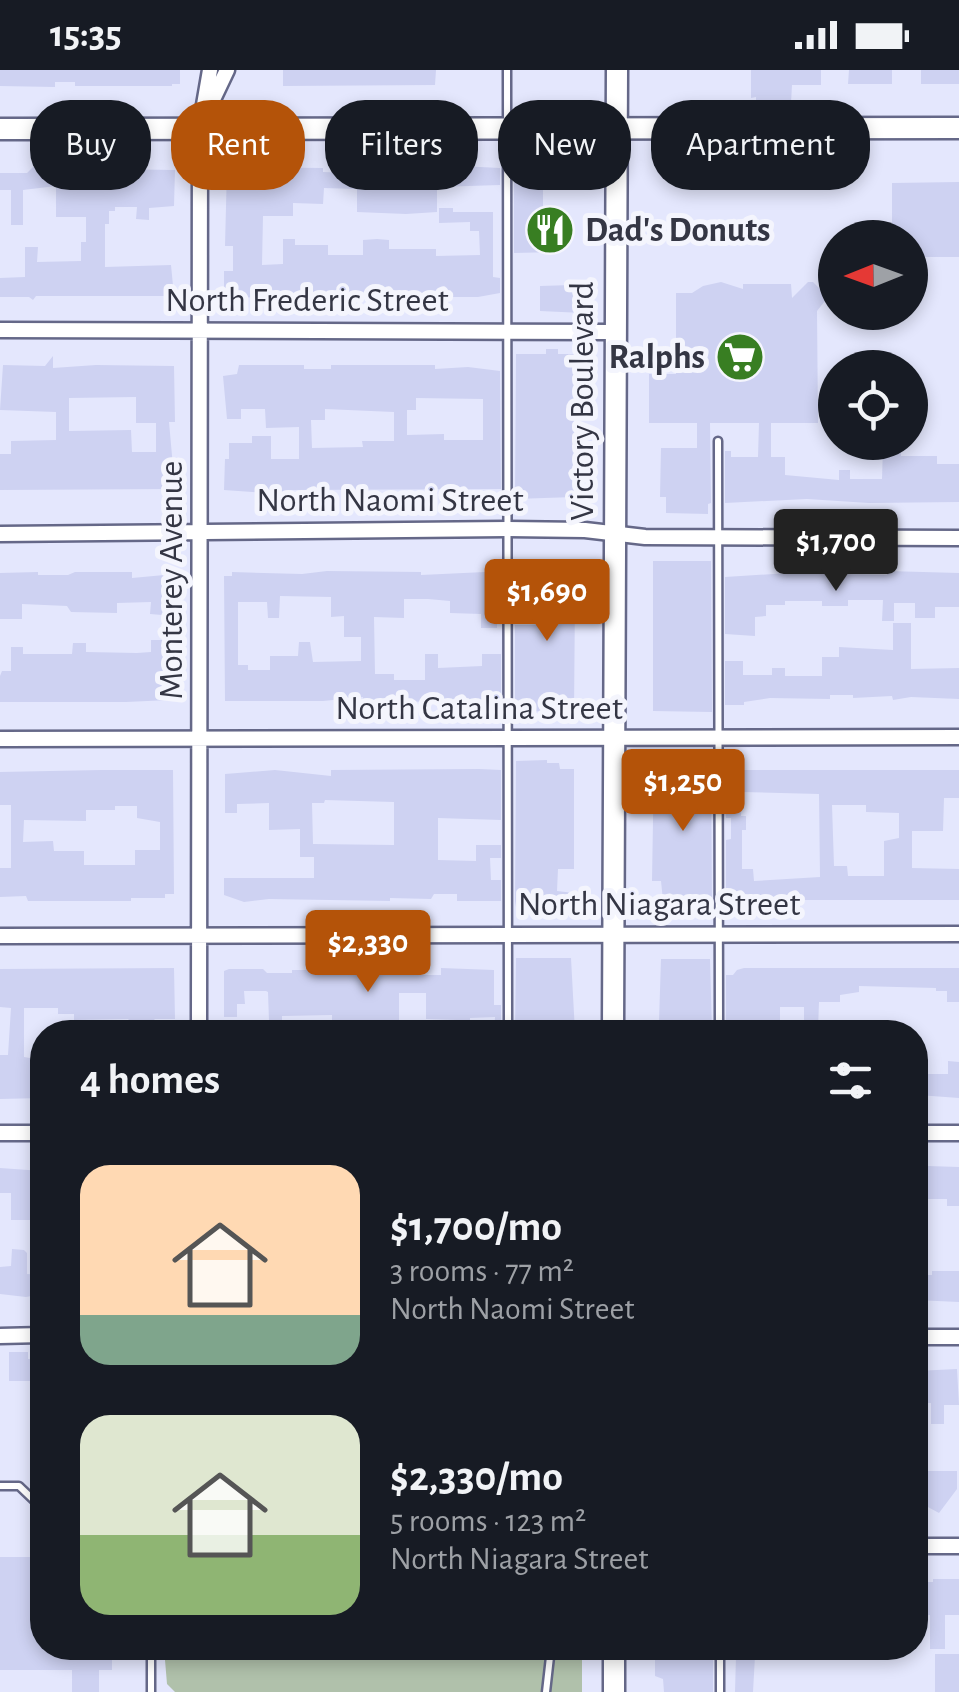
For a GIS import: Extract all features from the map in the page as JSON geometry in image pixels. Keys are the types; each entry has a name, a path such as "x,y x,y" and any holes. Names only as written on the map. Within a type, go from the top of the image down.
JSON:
{"main road":[{"name":"Victory Boulevard","path":"616,100 617,70"},
{"path":"0,129 171,128"},
{"path":"305,128 498,128"},
{"path":"631,128 959,128"},
{"name":"Victory Boulevard","path":"614,1020 615,190"},
{"path":"614,1660 614,1692"}],"street":[{"name":"Monterey Avenue","path":"205,100 210,70"},
{"path":"213,100 227,70"},
{"name":"Monterey Avenue","path":"199,1020 201,190"},
{"name":"North Frederic Street","path":"0,330 614,332"},
{"name":"North Naomi Street","path":"0,534 507,530 613,532 644,537 959,538"},
{"name":"North Catalina Street","path":"0,740 959,737"},
{"name":"North Niagara Street","path":"0,936 959,934"},
{"path":"0,1133 30,1132"},
{"path":"928,1133 959,1133"},
{"path":"0,1336 30,1336"},
{"path":"928,1337 959,1337"},
{"path":"928,1546 959,1546"}],"lane":[{"path":"507,70 507,100"},
{"path":"507,190 508,1020"},
{"path":"718,441 719,1020"},
{"path":"0,1486 18,1486 30,1497"},
{"path":"151,1660 152,1692"},
{"path":"546,1692 550,1660"},
{"path":"720,1660 720,1692"}],"green space":[{"path":"165,1660 582,1660 582,1692 175,1692 167,1684"}],"building":[{"path":"0,70 180,70 180,84 75,86 75,82 55,82 55,87 0,86"},
{"path":"283,70 436,70 435,85 283,86"},
{"path":"751,70 821,70 821,85 792,85 791,100 751,98"},
{"path":"849,70 892,70 892,84 848,84"},
{"path":"921,70 959,70 959,84 921,84"},
{"path":"478,167 498,168 498,185 478,186"},
{"path":"305,168 323,168 323,204 293,203 293,216 263,216 262,265 283,264 283,239 295,239 295,245 328,245 328,255 363,255 363,240 377,239 389,240 389,249 436,249 436,256 480,255 479,231 470,231 470,222 439,223 439,208 493,212 493,277 500,278 500,293 478,297 396,294 224,298 224,271 233,271 233,246 225,246 226,190 305,190"},
{"path":"30,170 30,189 23,190 23,225 11,225 11,190 0,190 0,173"},
{"path":"151,170 171,170 174,206 149,208 149,220 136,219 137,207 115,207 115,211 109,211 109,224 105,224 105,267 171,265 174,296 36,296 33,300 0,297 0,278 25,277 25,247 38,247 37,262 81,261 86,217 56,217 56,190 151,190"},
{"path":"959,182 959,257 928,257 928,220 892,220 892,183"},
{"path":"357,190 437,190 437,212 357,212"},
{"path":"514,190 543,190 543,226 556,226 556,252 514,253"},
{"path":"721,282 743,289 743,284 791,284 792,298 808,282 818,287 818,423 771,423 771,457 785,457 785,475 839,480 839,470 850,470 850,479 882,479 883,460 928,460 928,456 937,456 937,464 959,464 959,502 807,499 725,503 725,451 731,451 731,457 758,457 759,423 710,423 708,514 666,513 666,497 660,497 661,448 697,448 697,423 649,423 649,374 676,374 676,293 692,293"},
{"path":"572,285 573,291 583,291 583,313 540,311 540,286"},
{"path":"546,349 574,354 574,497 515,499 516,354 546,354"},
{"path":"53,356 53,368 174,366 175,422 169,422 175,489 0,490 0,454 11,454 11,441 56,440 56,412 0,410 3,365 45,366","holes":["136,397 136,423 156,423 156,452 132,452 131,430 69,431 69,398"]},
{"path":"239,365 331,369 331,365 435,365 435,369 468,367 500,371 501,489 291,490 280,494 224,490 229,443 252,443 252,436 271,436 271,459 299,459 299,427 266,428 265,409 241,409 241,419 227,419 223,376 237,374","holes":["416,398 483,399 483,440 444,440 444,434 407,435 407,410 416,410","325,409 394,412 394,441 362,441 363,447 312,448 311,420 325,420"]},
{"path":"653,561 711,561 712,712 653,711"},
{"path":"520,563 549,563 555,569 572,570 574,712 515,711 515,625 537,625 537,583 520,583"},
{"path":"887,571 959,573 959,607 935,607 935,618 915,618 915,603 894,603 894,621 882,621 883,600 848,600 848,606 785,601 785,605 766,605 766,616 755,617 755,636 725,634 725,577 789,573 887,575"},
{"path":"132,572 132,578 175,574 174,696 169,696 169,700 126,702 0,702 0,676 2,671 11,671 11,647 23,647 23,654 72,654 73,643 86,643 86,652 137,653 151,652 151,640 162,640 162,615 150,614 151,602 117,603 117,613 71,612 67,606 22,604 22,619 0,619 0,573"},
{"path":"232,572 485,572 497,576 497,628 481,628 481,614 450,613 450,601 428,599 404,599 404,618 374,617 375,674 394,674 394,680 425,680 425,654 438,654 438,668 482,666 482,654 501,654 501,699 225,701 224,576 232,576","holes":["280,596 331,597 331,617 344,616 344,637 361,637 361,661 313,662 310,642 299,642 298,656 270,656 270,670 248,670 248,665 238,665 238,602 267,602 268,618 279,618"]},
{"path":"893,623 911,623 911,669 959,668 959,699 893,700 892,696 830,695 830,699 770,698 725,705 725,661 743,661 743,675 772,675 772,668 785,668 785,676 822,676 822,657 839,657 839,647 893,650"},
{"path":"711,760 712,910 664,910 661,881 652,881 654,761"},
{"path":"516,761 559,763 560,769 574,769 574,869 558,869 557,891 574,893 574,910 516,907"},
{"path":"173,770 174,894 131,901 28,901 26,896 0,897 0,868 11,868 11,805 0,805 0,772","holes":["137,806 137,818 160,822 160,850 135,850 135,865 84,865 84,851 54,851 53,841 23,842 24,820 86,821 86,810"]},
{"path":"275,770 331,776 331,770 501,770 501,820 438,818 438,860 476,861 476,845 501,845 501,858 490,858 491,880 501,880 501,901 457,901 457,894 434,894 431,899 390,901 244,902 224,895 224,878 314,878 314,857 300,857 300,829 269,830 269,803 237,804 237,813 225,813 225,774","holes":["394,802 394,845 313,844 312,803"]},
{"path":"725,770 959,770 959,798 944,798 943,831 912,831 912,868 959,869 959,900 726,900 726,840 731,839 731,818 726,818","holes":["741,792 819,794 820,877 754,881 753,869 742,869 746,816 741,816","832,805 866,805 866,812 899,813 899,838 884,841 884,876 848,876 847,866 834,866"]},
{"path":"516,958 571,958 574,1020 515,1020"},
{"path":"661,959 710,959 712,1020 659,1020"},
{"path":"174,968 175,1019 74,1020 74,1014 58,1014 58,1008 24,1008 24,1057 30,1058 30,1098 0,1099 0,1055 8,1055 11,1008 0,1007 0,969"},
{"path":"441,968 494,970 494,1005 501,1005 501,1020 426,1019 426,993 399,993 399,1020 332,1020 332,1015 269,1020 266,991 244,991 245,1004 237,1004 237,1017 224,1017 224,971 229,969 263,969 267,973 419,970 419,975 441,975"},
{"path":"744,968 959,968 959,1002 947,1002 947,991 936,988 859,986 859,992 840,995 840,1002 819,1002 818,1020 804,1020 804,1007 780,1007 780,1020 726,1020 726,975"},
{"path":"948,1061 959,1062 959,1098 928,1096 928,1074 948,1074"},
{"path":"928,1166 959,1167 959,1206 947,1206 947,1199 928,1199"},
{"path":"0,1168 30,1170 30,1220 11,1220 11,1193 0,1193"},
{"path":"12,1249 27,1253 30,1296 0,1294 0,1267 11,1266"},
{"path":"932,1271 959,1271 959,1302 928,1301 928,1275"},
{"path":"9,1352 28,1352 30,1381 9,1381"},
{"path":"957,1369 959,1405 944,1405 944,1424 931,1424 928,1370"},
{"path":"928,1471 957,1471 957,1489 939,1513 928,1507"},
{"path":"0,1557 30,1557 30,1660 112,1660 112,1670 99,1670 99,1692 72,1692 72,1670 0,1670"},
{"path":"959,1579 959,1615 945,1615 945,1649 930,1649 928,1582"},
{"path":"935,1654 959,1654 959,1692 935,1692"},
{"path":"655,1660 713,1660 713,1692 664,1692 663,1679 655,1676"},
{"path":"736,1660 755,1660 753,1692 735,1692"}],"place":[{"name":"Dad's Donuts","path":"550,230"},
{"name":"Ralphs","path":"740,357"}]}
